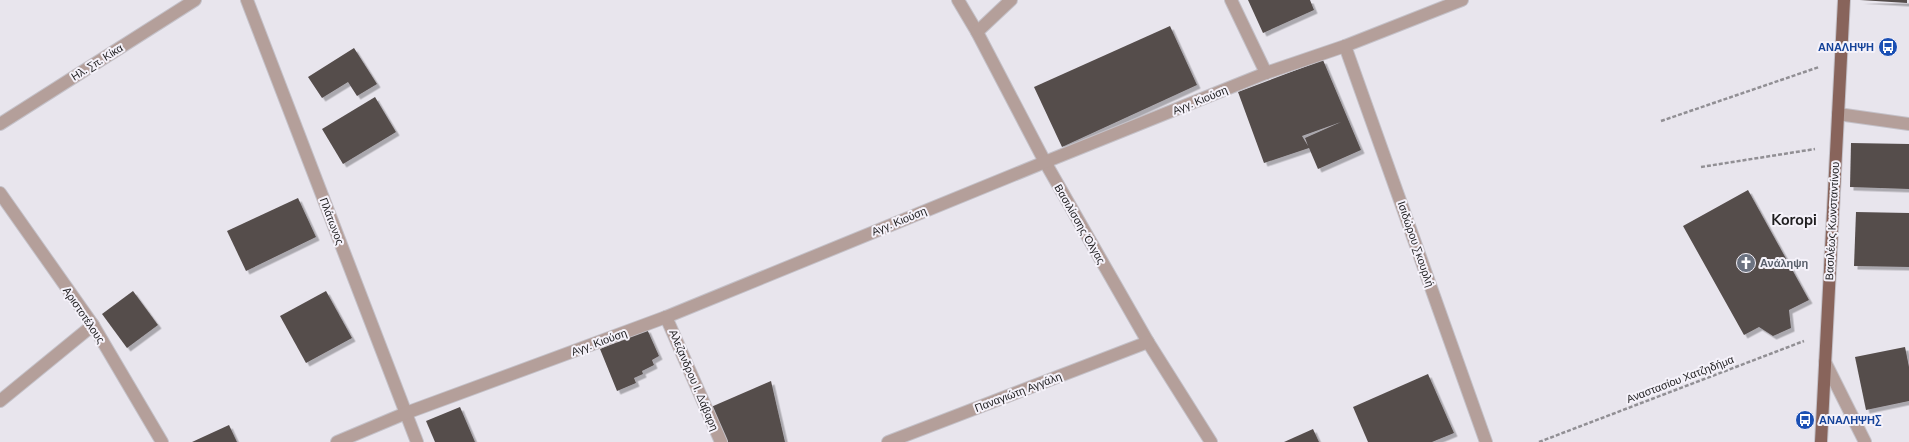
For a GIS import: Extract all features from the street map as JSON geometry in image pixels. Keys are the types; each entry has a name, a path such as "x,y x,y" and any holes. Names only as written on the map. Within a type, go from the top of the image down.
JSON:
{"main road":[{"name":"Βασιλέως Κωνσταντίνου","path":"1821,442 1844,0"}],"street":[{"name":"Ηλ. Σπ. Κίκα","path":"0,124 195,0"},
{"name":"Πλάτωνος","path":"247,0 417,442"},
{"name":"Βασιλίσσης Όλγας","path":"958,0 977,32 1045,162 1148,342 1211,442"},
{"path":"977,32 1011,0"},
{"path":"1231,0 1266,73"},
{"name":"Αγγ. Κιούση","path":"337,442 406,413 666,317 1266,73 1346,46 1462,0"},
{"name":"Ισιδώρου Σκουρλή","path":"1346,46 1486,442"},
{"path":"1838,114 1909,124"},
{"name":"Αριστοτέλους","path":"0,193 93,325 162,442"},
{"name":"Αλεζανδρου Ι. Δάβαρη","path":"666,317 721,442"},
{"path":"0,401 93,325"},
{"name":"Παναγιώτη Αγγάλη","path":"888,442 1148,342"},
{"path":"1825,362 1865,442"}],"path":[{"path":"1661,121 1840,60"},
{"path":"1701,167 1836,146"},
{"name":"Αναστασίου Χατζηδήμα","path":"1539,442 1826,333"}],"building":[{"path":"1248,0 1310,0 1314,10 1263,33"},
{"path":"1860,0 1907,0 1907,3"},
{"path":"1170,26 1197,85 1062,147 1034,87"},
{"path":"354,48 377,84 357,96 348,82 322,98 308,77"},
{"path":"1323,60 1361,150 1318,169 1309,148 1264,163 1238,92","holes":["1341,122 1305,138 1308,146 1302,136"]},
{"path":"375,97 396,132 343,164 322,129"},
{"path":"1851,143 1909,144 1909,189 1850,187"},
{"name":"Ανάληψη","path":"1748,190 1809,300 1789,310 1791,328 1773,336 1759,327 1744,335 1683,226"},
{"path":"298,198 316,237 246,271 227,231"},
{"path":"1856,212 1909,213 1909,267 1854,266"},
{"path":"133,291 158,325 127,348 102,314"},
{"path":"326,291 352,338 306,363 280,316"},
{"path":"647,329 659,356 652,360 654,365 642,371 643,374 634,378 636,383 617,391 600,349"},
{"path":"1905,347 1909,367 1909,401 1866,410 1855,357"},
{"path":"1428,374 1454,433 1432,442 1368,442 1353,407"},
{"path":"771,381 785,442 728,442 711,407"},
{"path":"460,407 475,442 435,442 426,421"},
{"path":"229,425 237,442 192,442"},
{"path":"1313,429 1319,442 1284,442"}],"place":[{"name":"ΑΝΑΛΗΨΗ","path":"1888,47"},
{"name":"Ανάληψη","path":"1746,263"},
{"name":"ΑΝΑΛΗΨΗΣ","path":"1805,420"}],"district":[{"name":"Koropi","path":"1794,220"}]}
